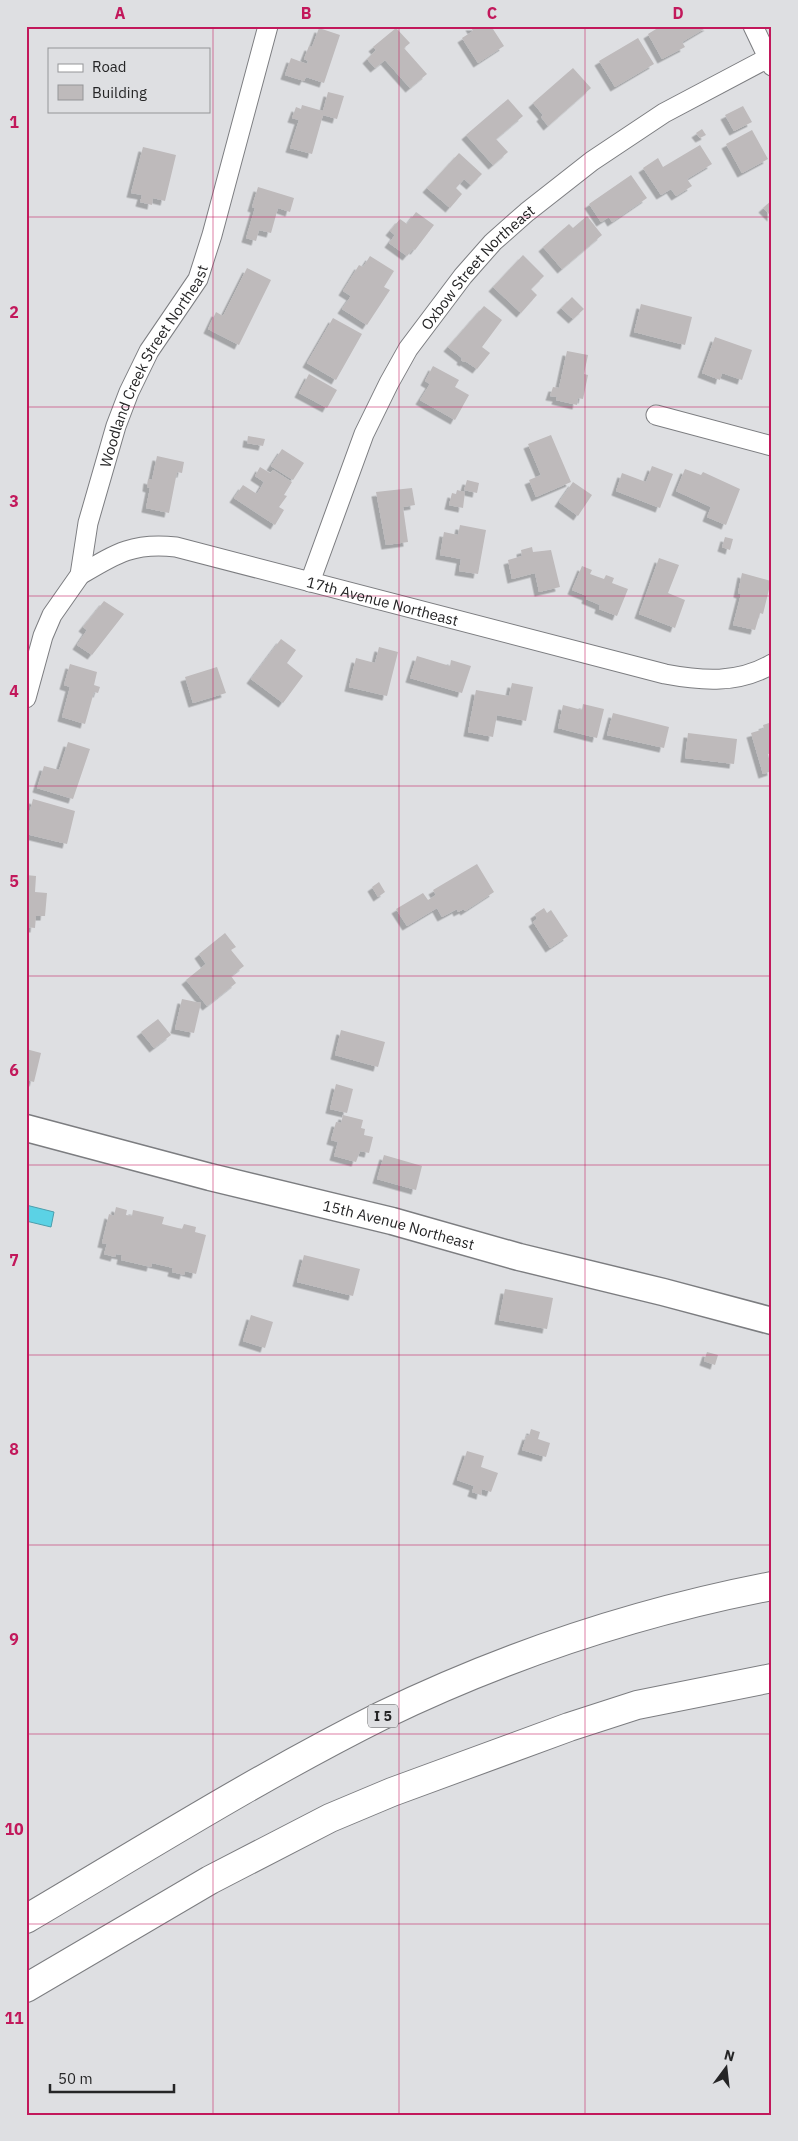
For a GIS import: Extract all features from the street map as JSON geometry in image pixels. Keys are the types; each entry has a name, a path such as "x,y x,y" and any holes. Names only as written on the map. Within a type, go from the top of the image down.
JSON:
{"highway":[{"name":"I 5","path":"26,1919 267,1777 382,1716 440,1689 509,1661 615,1624 688,1604 772,1586"},
{"path":"26,1988 210,1880 330,1818 392,1792 569,1727 637,1705 772,1678"}],"street":[{"name":"Woodland Creek Street Northeast","path":"26,698 43,636 52,615 80,575 88,522 116,426 129,392 149,351 198,279 212,235 268,26"},
{"path":"753,26 770,62"},
{"name":"Oxbow Street Northeast","path":"310,582 364,434 389,383 408,349 463,276 493,242 527,212 592,162 664,113 770,62"},
{"path":"656,415 772,446"},
{"name":"17th Avenue Northeast","path":"80,575 119,552 142,547 165,546 689,679 721,680 757,672 772,664"},
{"name":"15th Avenue Northeast","path":"26,1128 392,1221 519,1257 772,1321"}],"water":[{"path":"26,1205 54,1212 51,1227 26,1221"}],"building":[{"path":"470,26 491,26 504,46 478,63 462,38 473,31"},
{"path":"661,26 709,26 682,42 685,47 662,59 648,34"},
{"path":"319,28 340,35 324,83 306,77 304,81 285,75 291,58 307,64 308,61 304,59 309,46 312,47"},
{"path":"396,28 410,43 404,48 427,74 410,88 385,60 375,68 367,59 376,50 373,47"},
{"path":"638,38 654,64 615,87 599,61"},
{"path":"573,68 591,88 548,126 541,117 543,115 533,103"},
{"path":"328,92 344,96 337,119 323,115 312,154 290,148 299,120 292,118 296,107 301,109 302,105 323,111"},
{"path":"508,99 523,116 496,139 508,152 493,165 466,135"},
{"path":"743,106 752,122 734,131 725,115"},
{"path":"702,129 706,135 700,138 696,133"},
{"path":"752,130 768,159 742,173 726,144"},
{"path":"700,145 712,164 687,179 692,186 676,196 671,189 661,195 643,168 658,158 663,167"},
{"path":"143,147 176,155 165,201 153,198 152,205 140,202 142,195 131,193"},
{"path":"459,153 482,174 471,185 464,179 456,188 462,194 450,208 427,188"},
{"path":"631,175 647,198 612,222 609,217 601,222 589,204"},
{"path":"258,187 294,198 290,212 278,208 271,233 259,230 256,241 246,238 255,208 252,207"},
{"path":"772,200 772,217 763,208"},
{"path":"416,212 434,225 415,250 413,249 407,256 389,243 395,235 390,231 400,219 407,224"},
{"path":"587,216 602,235 562,269 543,247 569,224 573,228"},
{"path":"523,255 544,276 531,289 537,295 521,313 493,287"},
{"path":"370,256 394,271 384,287 390,290 367,325 342,309 351,296 343,291 359,265 363,267"},
{"path":"247,268 271,280 239,345 208,329 216,312 223,316"},
{"path":"572,297 584,309 573,319 561,308"},
{"path":"641,304 692,317 685,345 634,332"},
{"path":"484,306 502,320 482,347 490,353 477,369 461,360 462,358 448,347"},
{"path":"333,318 362,334 336,380 307,363"},
{"path":"715,337 752,350 742,380 722,373 720,380 702,373"},
{"path":"567,351 588,355 584,374 588,375 583,399 578,398 577,405 556,400 557,397 550,396 553,387 559,388"},
{"path":"433,366 459,380 455,387 469,395 455,420 420,400 430,384 425,381"},
{"path":"309,374 337,390 327,408 299,393"},
{"path":"551,435 571,482 536,497 529,480 541,475 528,444"},
{"path":"248,436 265,439 263,446 247,443"},
{"path":"282,449 304,463 293,480 271,466"},
{"path":"157,456 184,462 182,473 177,472 169,513 146,508 150,488 147,487 148,479 152,480"},
{"path":"652,466 673,474 660,508 616,491 622,473 646,482"},
{"path":"260,467 270,473 273,470 292,482 284,495 287,496 279,507 284,510 275,525 234,498 243,485 257,494 264,482 255,476"},
{"path":"685,469 701,475 703,472 740,489 726,525 707,517 711,507 676,491"},
{"path":"467,480 479,483 477,493 464,490"},
{"path":"573,482 592,495 578,516 559,502"},
{"path":"412,488 415,505 403,507 408,542 386,545 376,492"},
{"path":"457,490 465,492 463,508 449,505 452,493 456,494"},
{"path":"460,525 486,530 478,574 459,571 461,559 440,555 444,532 458,535"},
{"path":"725,537 733,539 730,550 722,547"},
{"path":"532,547 533,552 551,550 560,587 539,592 535,573 512,579 508,560 522,556 521,550"},
{"path":"659,558 679,565 668,593 685,600 675,628 639,614"},
{"path":"582,566 592,570 590,574 604,579 606,575 614,578 612,583 628,589 617,616 599,609 600,605 586,599 587,596 572,590"},
{"path":"742,573 771,581 763,614 760,613 755,630 733,625 741,594 738,593"},
{"path":"104,601 124,614 92,655 77,645 87,630 83,627"},
{"path":"281,639 296,650 287,663 303,676 283,703 251,679"},
{"path":"379,647 398,652 387,696 349,687 356,658 375,663"},
{"path":"417,656 450,666 451,660 471,666 462,693 410,678"},
{"path":"70,664 97,672 94,685 100,687 98,693 94,692 85,724 62,717 70,687 64,685"},
{"path":"217,667 226,693 193,703 185,677"},
{"path":"512,683 533,687 526,721 497,715 493,737 468,732 476,690 509,696"},
{"path":"583,704 604,709 597,738 558,728 563,705 582,710"},
{"path":"613,713 669,727 664,748 607,735"},
{"path":"772,722 772,753 768,754 772,771 763,774 751,733 764,729 763,725"},
{"path":"688,733 737,739 734,764 685,758"},
{"path":"68,742 90,749 73,799 37,788 44,766 59,770"},
{"path":"33,799 75,811 67,844 26,834 26,825"},
{"path":"477,864 494,892 465,911 464,909 458,912 457,909 442,917 437,908 407,926 396,909 423,893 428,900 436,895 433,890"},
{"path":"26,875 36,876 35,892 47,893 45,916 36,916 35,928 26,927"},
{"path":"379,882 385,892 378,897 372,887"},
{"path":"544,908 547,913 551,910 568,936 550,948 533,922 537,919 535,914"},
{"path":"225,933 236,947 231,950 244,966 231,976 236,983 207,1006 186,980 206,964 199,954"},
{"path":"182,999 201,1003 194,1033 175,1029"},
{"path":"158,1019 171,1035 154,1048 141,1032"},
{"path":"341,1030 385,1042 378,1067 335,1055"},
{"path":"26,1049 41,1053 34,1082 26,1080"},
{"path":"336,1084 353,1089 347,1113 330,1109"},
{"path":"343,1115 363,1120 361,1128 365,1129 364,1135 373,1137 369,1153 360,1151 356,1162 334,1156 338,1142 331,1140 336,1122 341,1123"},
{"path":"384,1155 422,1166 416,1190 377,1179"},
{"path":"116,1207 127,1210 126,1215 132,1216 133,1210 164,1217 162,1224 182,1229 184,1224 196,1227 195,1232 206,1235 196,1274 185,1271 184,1275 172,1272 173,1268 152,1263 151,1267 121,1260 122,1255 116,1254 115,1257 104,1254 107,1244 102,1243 109,1214 114,1216"},
{"path":"304,1255 360,1269 353,1296 297,1282"},
{"path":"505,1289 553,1298 547,1329 499,1320"},
{"path":"251,1315 273,1322 265,1348 243,1341"},
{"path":"707,1352 718,1355 715,1365 704,1361"},
{"path":"531,1429 540,1432 538,1439 550,1443 546,1457 522,1450"},
{"path":"467,1451 484,1456 481,1467 498,1473 491,1492 482,1489 481,1495 472,1492 474,1486 457,1480"}]}
